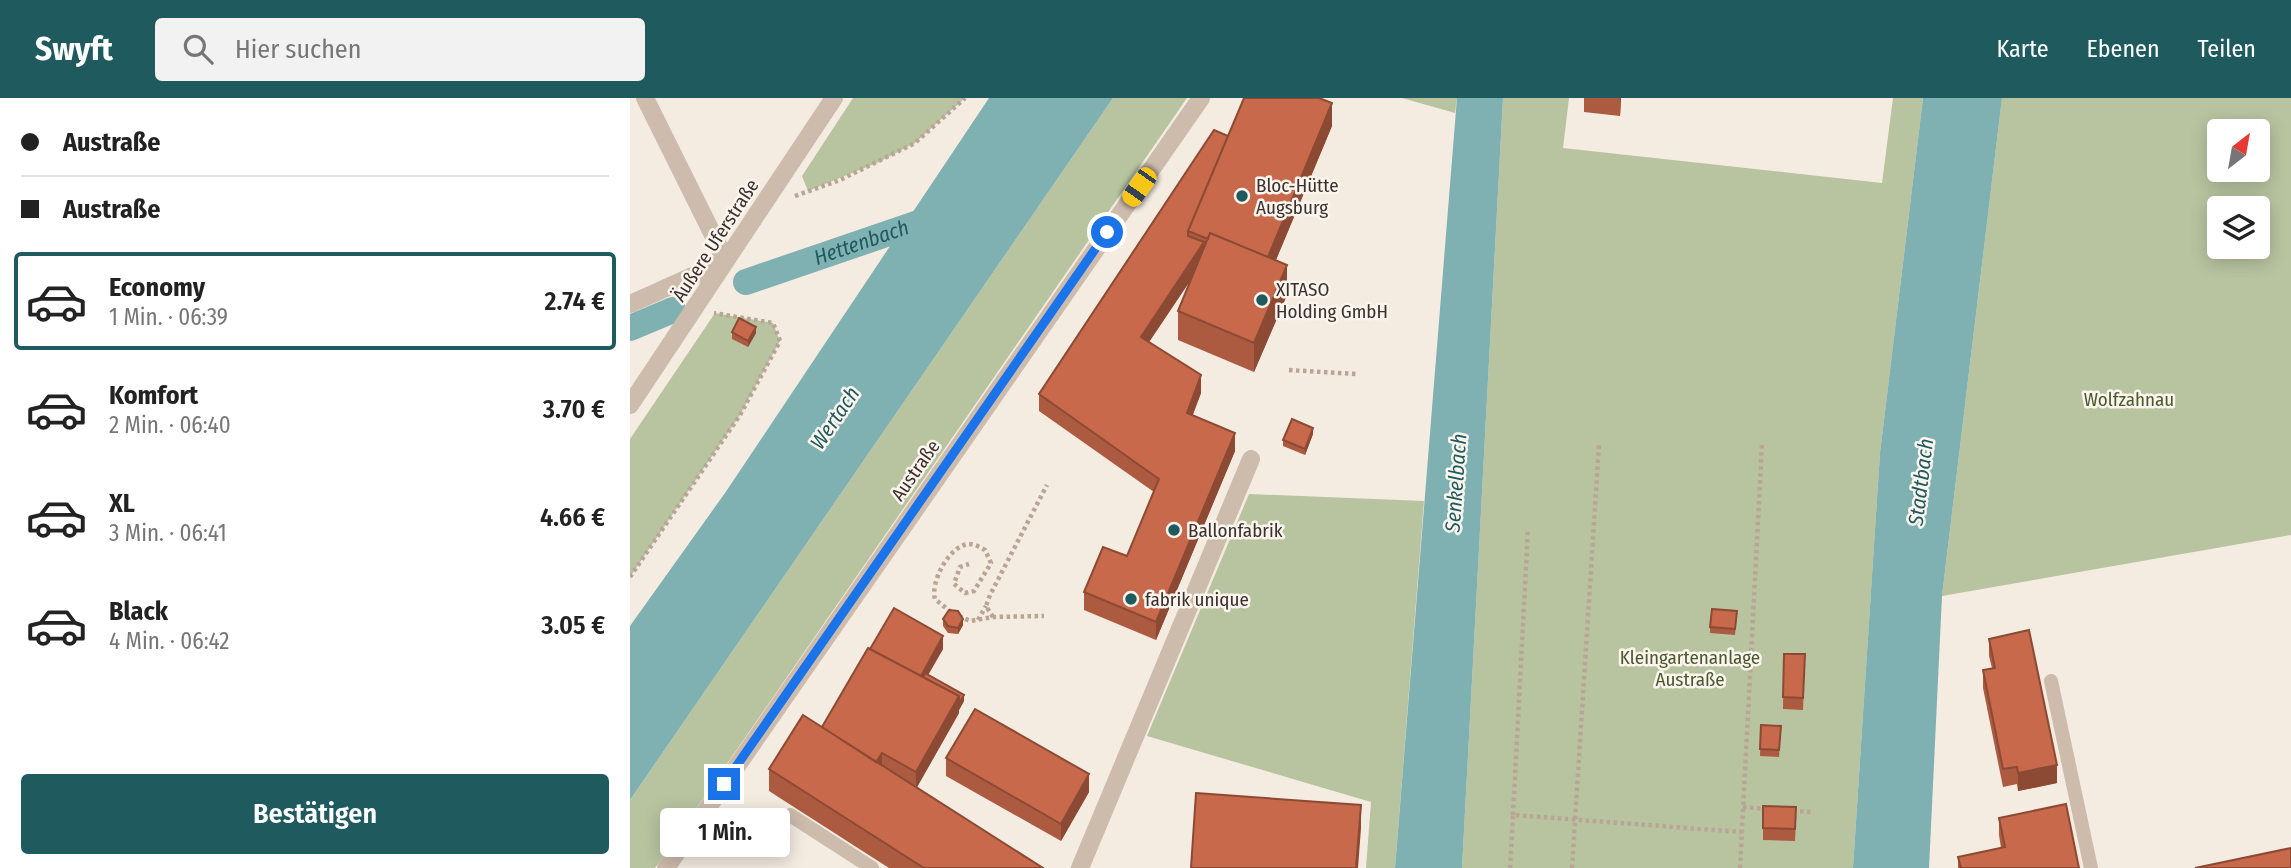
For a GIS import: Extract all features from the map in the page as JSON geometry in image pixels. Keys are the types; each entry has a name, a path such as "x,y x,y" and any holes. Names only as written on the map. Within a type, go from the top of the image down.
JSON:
{"street":[{"path":"630,304 726,261 645,98"},
{"name":"Äußere Uferstraße","path":"630,405 834,98"},
{"name":"Austraße","path":"666,868 1201,98"},
{"path":"1080,868 1251,459"}],"lane":[{"path":"2051,681 2091,868"},
{"path":"790,815 872,868"}],"path":[{"path":"762,206 840,180 915,144 965,98"},
{"path":"630,577 740,415 780,341 773,323 694,311"},
{"path":"1289,370 1356,374"},
{"path":"1572,868 1600,444"},
{"path":"1740,868 1762,444"},
{"path":"978,620 1047,485"},
{"path":"1510,868 1528,529"},
{"path":"969,564 960,567 954,584 965,593 974,591 990,563 985,550 970,544 960,546 934,584 933,593 946,609 970,621 993,617 1044,616"},
{"path":"986,606 993,617"},
{"path":"1743,807 1770,809"},
{"path":"1784,810 1811,812"},
{"path":"1513,815 1742,832"}],"green space":[{"path":"853,98 965,98 915,143 879,162 808,191 802,176"},
{"path":"1113,98 1187,98 655,868 630,868 630,800"},
{"path":"1402,98 1457,98 1455,113"},
{"name":"Kleingartenanlage Austraße","path":"1503,98 1569,98 1563,148 1882,183 1893,98 1923,98 1880,453 1853,868 1462,868"},
{"name":"Wolfzahnau","path":"2002,98 2291,98 2291,535 1942,596"},
{"path":"715,313 773,323 780,341 740,415 630,577 630,439"},
{"path":"1249,494 1424,501 1395,868 1366,868 1371,802 1147,736"}],"water":[{"name":"Wertach","path":"989,98 1113,98 630,800 630,626 725,493"},
{"name":"Senkelbach","path":"1457,98 1503,98 1462,868 1395,868"},
{"name":"Stadtbach","path":"1923,98 2002,98 1942,596 1929,868 1853,868 1880,453"}],"building":[{"path":"1244,98 1319,98 1332,103 1268,257 1210,233 1208,239 1188,231"},
{"path":"1214,130 1228,136 1188,231 1188,236 1204,242 1141,337 1201,375 1187,413 1235,433 1156,622 1084,592 1103,547 1127,556 1159,479 1039,394"},
{"path":"1210,233 1287,265 1254,343 1178,311"},
{"path":"739,318 756,327 748,341 732,332"},
{"path":"1292,419 1313,428 1305,449 1283,440"},
{"path":"894,608 943,636 921,676 870,649"},
{"path":"1712,609 1737,611 1735,629 1710,627"},
{"path":"949,610 958,611 963,619 958,628 948,626 943,619"},
{"path":"2029,630 2057,765 2018,773 2017,767 2003,769 1983,670 1995,668 1989,639"},
{"path":"868,648 959,696 916,772 882,753 876,762 822,727"},
{"path":"1784,654 1805,654 1803,698 1783,697"},
{"path":"925,673 964,695 959,704 959,696 923,677"},
{"path":"975,709 1089,774 1061,824 946,758"},
{"path":"803,715 1043,868 924,868 769,769"},
{"path":"1761,725 1781,726 1779,750 1760,749"},
{"path":"1196,793 1361,805 1356,868 1191,868"},
{"path":"2066,804 2079,868 1961,868 1958,857 2005,847 1999,818"},
{"path":"1763,806 1796,807 1795,829 1763,828"},
{"path":"2291,848 2291,868 2195,868"}],"waterway":[{"name":"Hettenbach","path":"746,282 933,218"},
{"name":"Hettenbach","path":"630,328 673,310"}],"place":[{"name":"Bloc-Hütte Augsburg","path":"1242,196"},
{"name":"XITASO Holding GmbH","path":"1262,300"},
{"name":"Ballonfabrik","path":"1174,530"},
{"name":"fabrik unique","path":"1131,599"}],"route":[{"path":"724,784 1107,232"}]}
